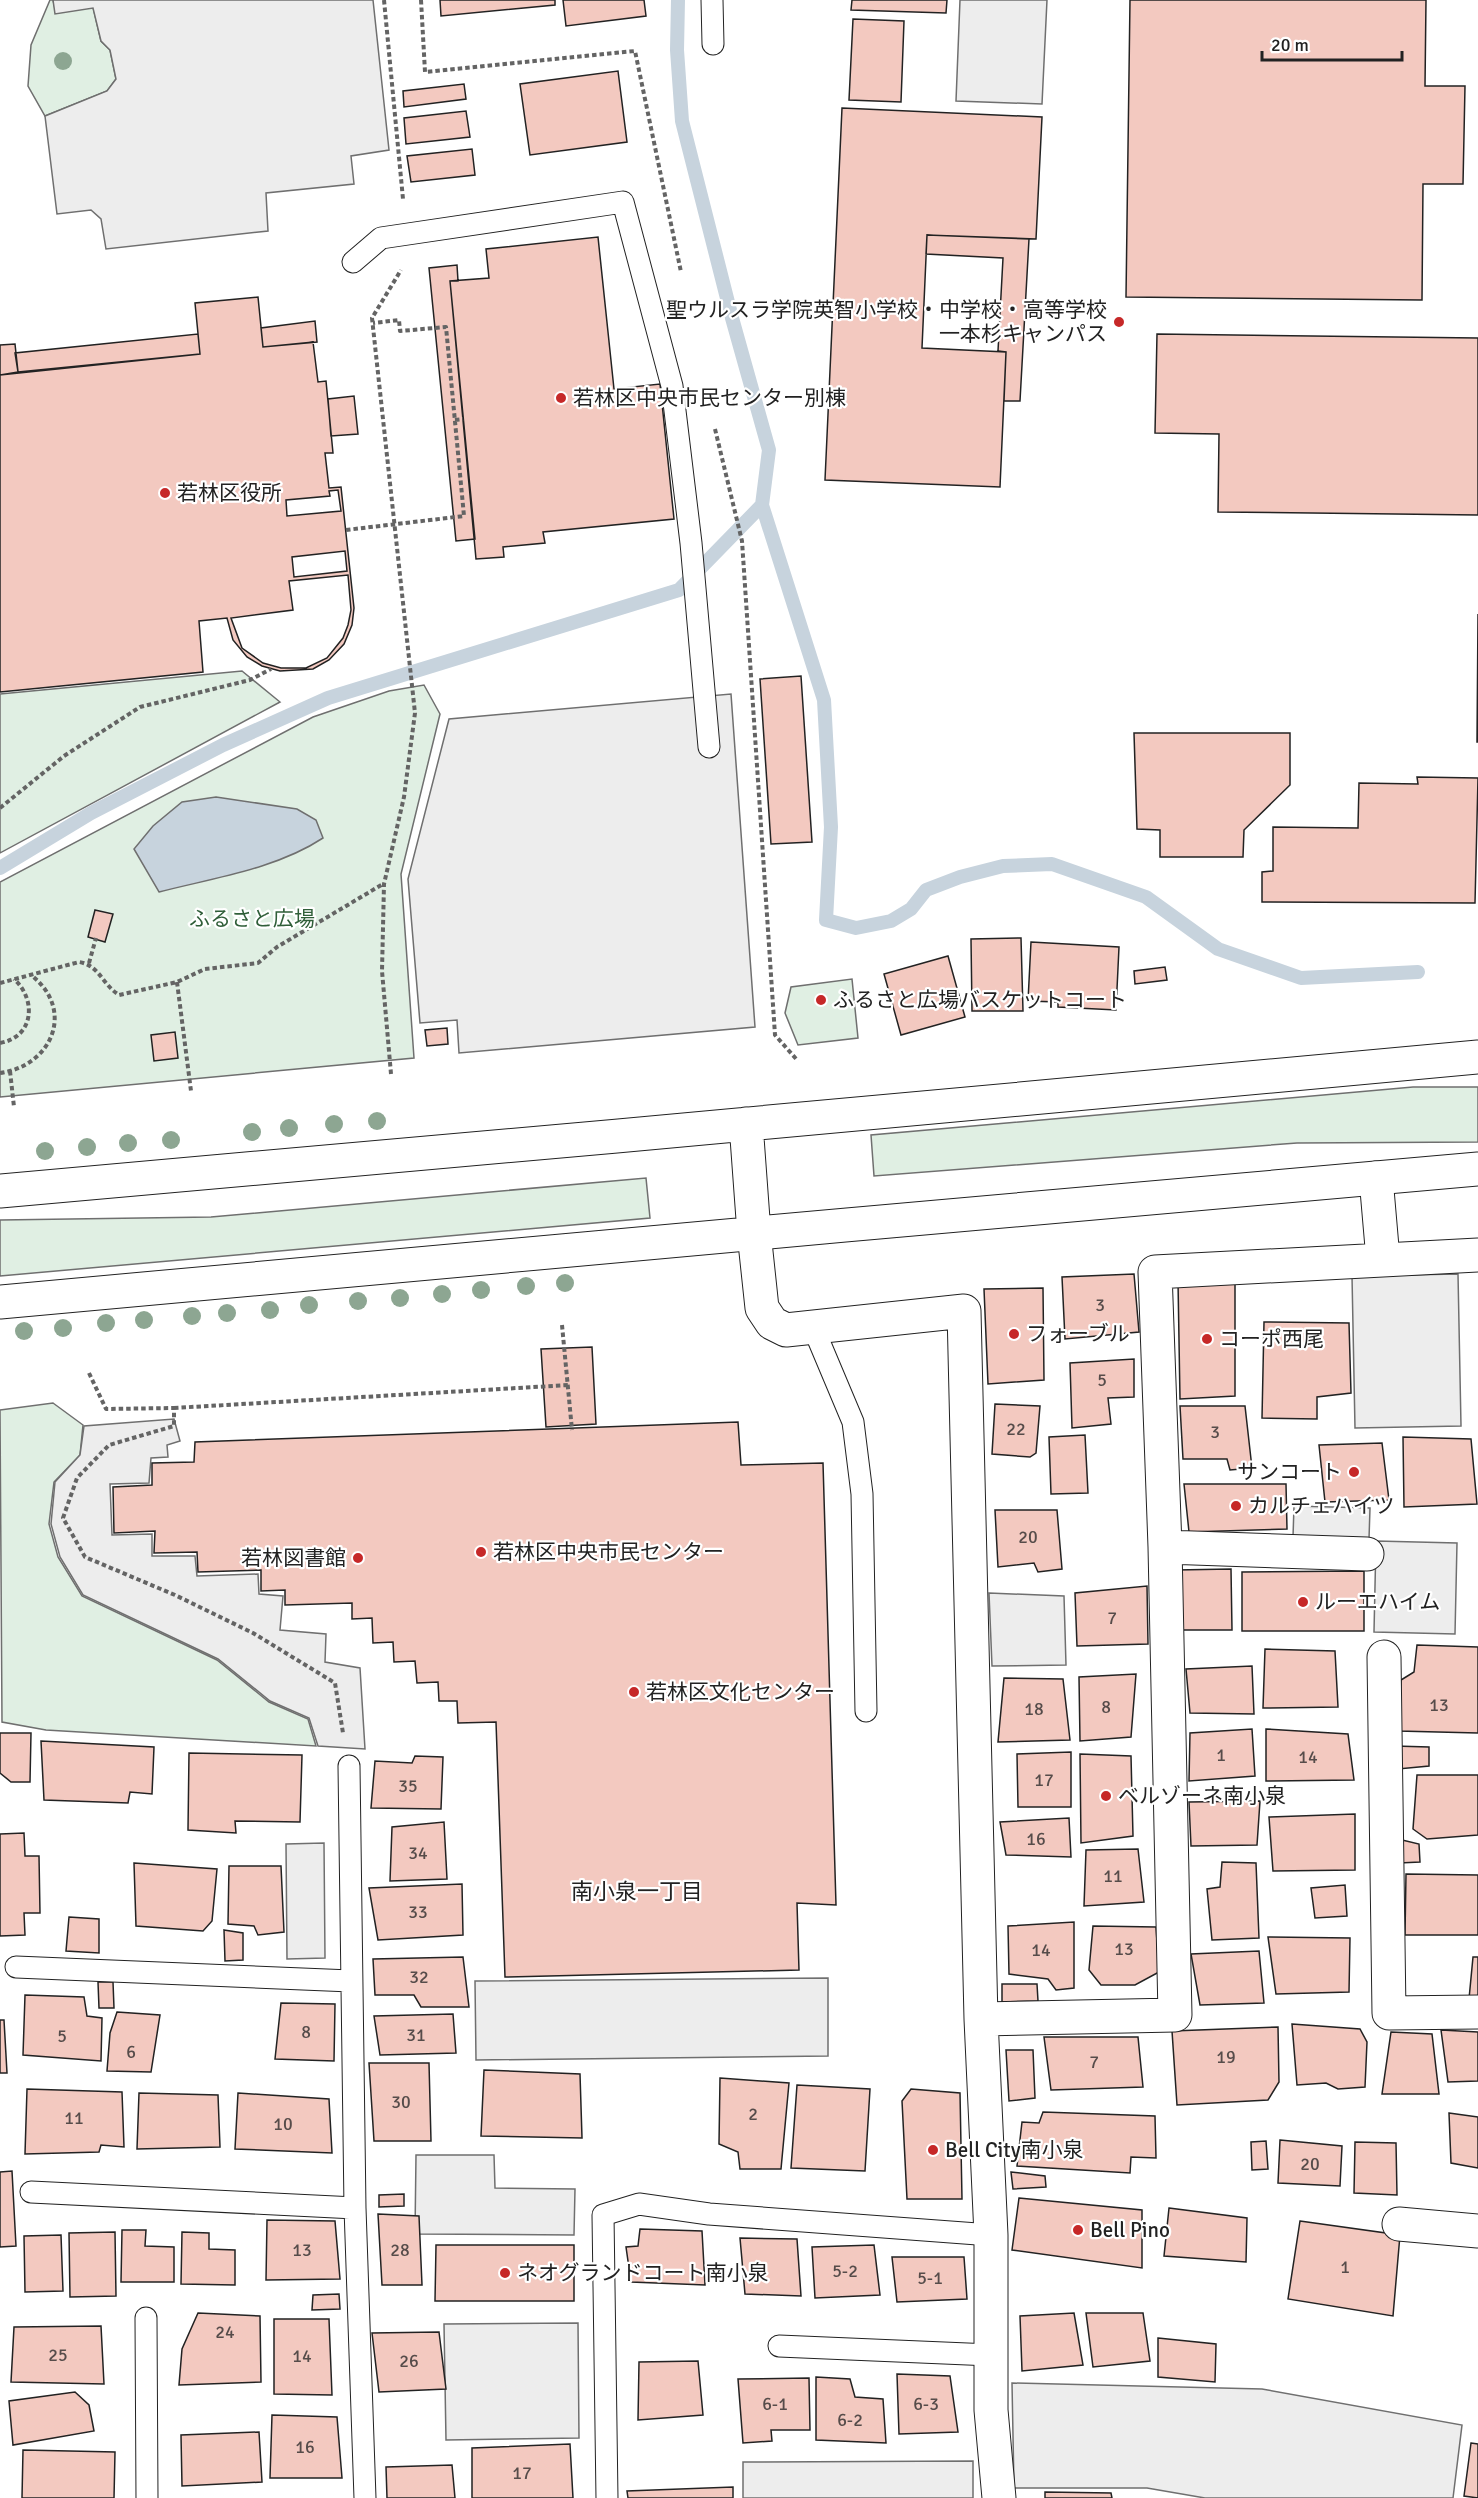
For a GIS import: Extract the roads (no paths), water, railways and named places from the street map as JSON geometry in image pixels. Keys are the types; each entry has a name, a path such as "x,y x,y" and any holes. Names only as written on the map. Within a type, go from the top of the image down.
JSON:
{"street":[{"path":"0,1191 1478,1057"},
{"path":"746,1124 762,1308 772,1323 786,1330 964,1311 981,2019 991,2235 991,2410 999,2498"},
{"path":"0,1302 867,1221 1478,1169"},
{"path":"1376,1178 1383,1259"},
{"path":"981,2019 1175,2015 1165,1547 1155,1272 1478,1255"},
{"path":"1165,1547 1367,1554"},
{"path":"1384,1657 1389,2013 1478,2012"},
{"path":"1399,2224 1478,2231"}],"lane":[{"path":"712,0 712,44"},
{"path":"353,262 381,238 623,202 672,386 703,658 709,747"},
{"path":"813,1327 853,1422 862,1494 867,1711"},
{"path":"349,1766 355,2208 365,2498"},
{"path":"16,1967 351,1981"},
{"path":"31,2192 355,2208"},
{"path":"607,2498 603,2215 639,2204 709,2214 991,2235"},
{"path":"146,2318 147,2498"},
{"path":"779,2346 991,2355"}],"waterway":[{"path":"678,0 677,50 682,121 732,318 769,450 762,505 824,700 831,827 826,920 856,928 891,921 911,909 926,890 960,877 1003,866 1052,864 1146,897 1218,949 1301,978 1418,972"},
{"path":"0,868 91,813 223,745 328,698 679,590 762,505"}],"place":[{"name":"聖ウルスラ学院英智小学校・中学校・高等学校 一本杉キャンパス","path":"1119,322"},
{"name":"若林区中央市民センター別棟","path":"561,398"},
{"name":"若林区役所","path":"165,493"},
{"name":"ふるさと広場バスケットコート","path":"821,1000"},
{"name":"フォーブル","path":"1014,1334"},
{"name":"コーポ西尾","path":"1207,1339"},
{"name":"サンコート","path":"1354,1472"},
{"name":"カルチェハイツ","path":"1236,1506"},
{"name":"若林区中央市民センター","path":"481,1552"},
{"name":"若林図書館","path":"358,1558"},
{"name":"ルーエハイム","path":"1303,1602"},
{"name":"若林区文化センター","path":"634,1692"},
{"name":"ベルゾーネ南小泉","path":"1106,1796"},
{"name":"Bell City南小泉","path":"933,2150"},
{"name":"Bell Pino","path":"1078,2230"},
{"name":"ネオグランドコート南小泉","path":"505,2273"}],"district":[{"name":"南小泉一丁目","path":"637,1891"}],"park label":[{"name":"ふるさと広場","path":"252,919"}]}
